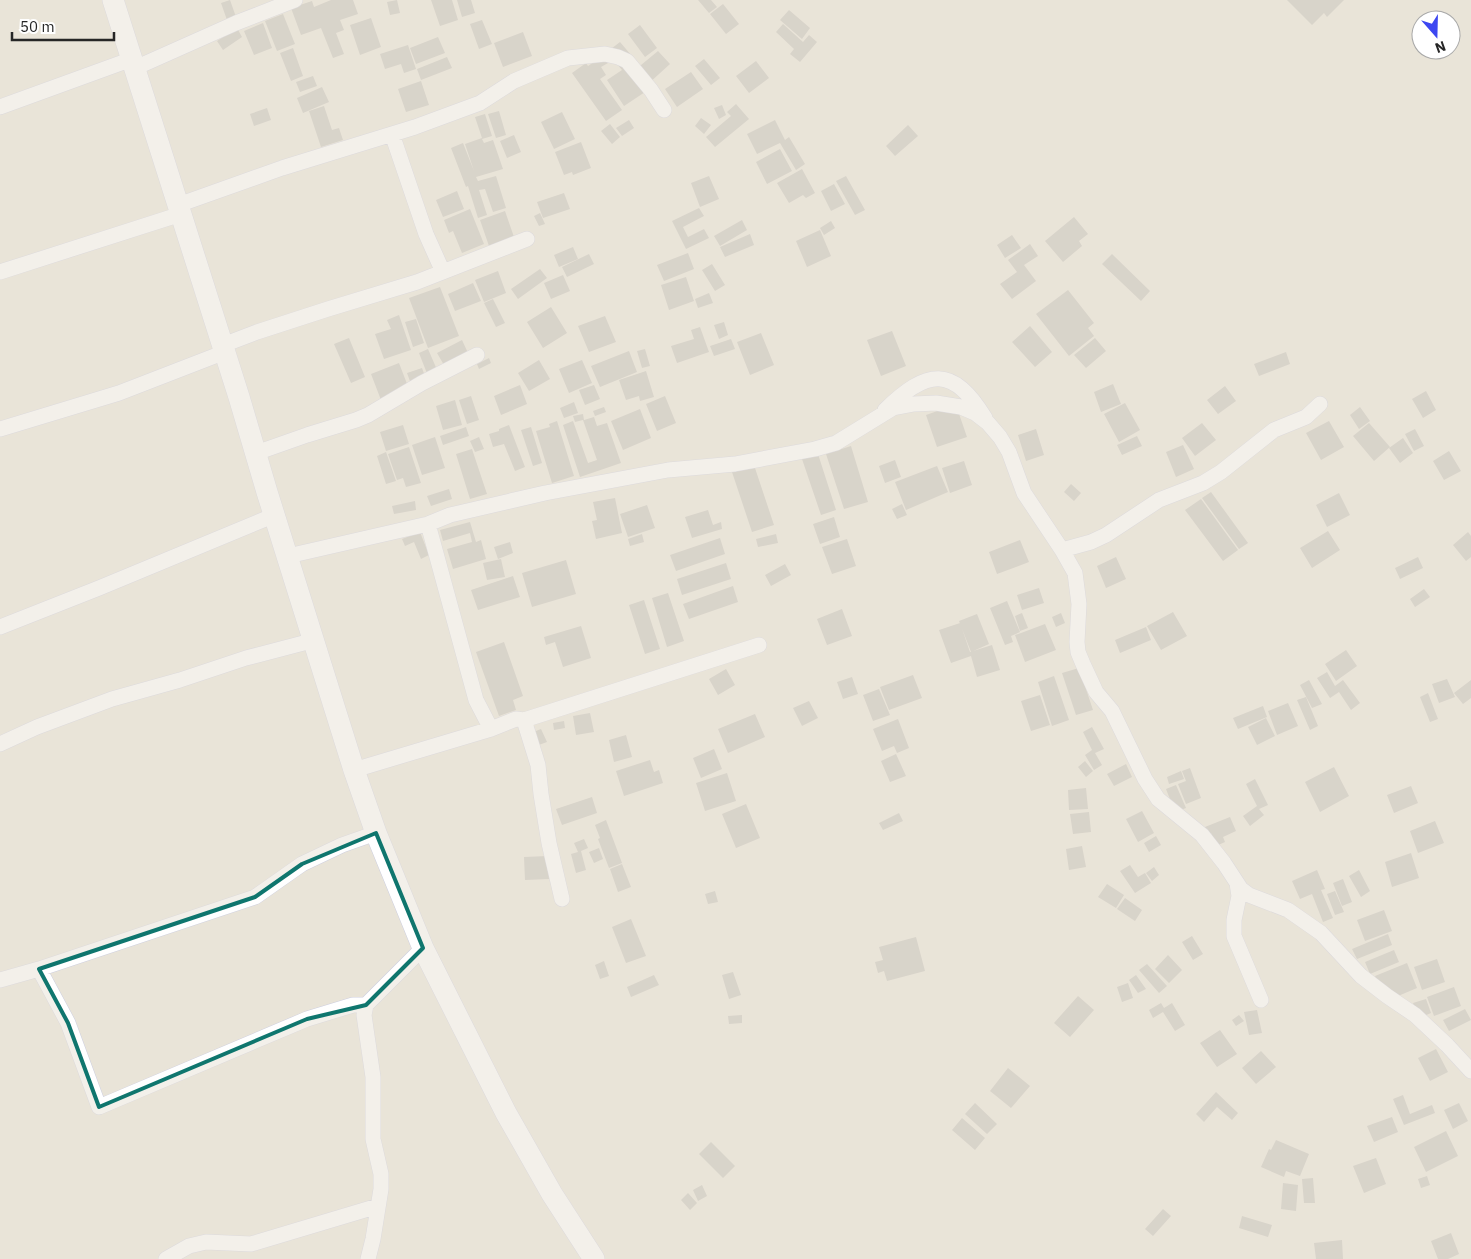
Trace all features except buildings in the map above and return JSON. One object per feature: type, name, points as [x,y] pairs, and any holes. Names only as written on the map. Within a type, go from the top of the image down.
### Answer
[{"type":"street","points":[[113,0],[224,349],[354,770],[376,833],[423,948],[506,1113],[552,1194],[594,1259]]},
{"type":"street","points":[[0,107],[134,63],[295,0]]},
{"type":"street","points":[[0,272],[179,209],[282,168],[392,134],[480,103],[514,81],[568,58],[605,54],[628,61],[664,110]]},
{"type":"street","points":[[392,134],[426,234],[443,272]]},
{"type":"street","points":[[0,429],[119,393],[301,318],[417,282],[527,239]]},
{"type":"street","points":[[256,453],[368,415],[422,383],[477,355]]},
{"type":"street","points":[[881,414],[900,395],[922,381],[934,378],[956,384],[973,399],[1009,452],[1024,493],[1075,573],[1080,604],[1078,652],[1096,692],[1112,711],[1145,779],[1158,799],[1202,835],[1242,889],[1249,895],[1288,910],[1315,928],[1361,976],[1415,1015],[1471,1071]]},
{"type":"street","points":[[288,556],[428,524],[450,515],[545,493],[668,470],[735,464],[816,449],[836,443],[893,408],[914,404],[936,403],[961,407],[975,413],[988,423]]},
{"type":"street","points":[[1062,550],[1091,542],[1106,535],[1159,500],[1202,483],[1221,472],[1274,430],[1306,417],[1320,404]]},
{"type":"street","points":[[0,627],[100,588],[275,515]]},
{"type":"street","points":[[428,524],[476,700],[491,729]]},
{"type":"street","points":[[1070,564],[1091,542]]},
{"type":"street","points":[[0,744],[37,727],[112,700],[246,658],[314,640]]},
{"type":"street","points":[[354,770],[491,729],[516,719],[524,720],[759,646]]},
{"type":"street","points":[[524,720],[538,765],[549,843],[562,899]]},
{"type":"street","points":[[0,980],[39,969],[255,897],[302,864],[342,845],[376,833]]},
{"type":"street","points":[[1237,883],[1239,896],[1234,920],[1234,936],[1261,1000]]},
{"type":"street","points":[[368,1259],[381,1189],[381,1174],[373,1139],[373,1077],[364,1015],[366,1005],[423,948]]},
{"type":"street","points":[[39,969],[68,1023],[99,1108],[307,1019],[353,1005],[366,1005]]},
{"type":"street","points":[[166,1259],[189,1246],[206,1242],[251,1244],[378,1206]]},
{"type":"highlighted area","points":[[376,833],[423,948],[366,1005],[307,1019],[99,1107],[68,1023],[39,969],[255,897],[302,864]]}]
